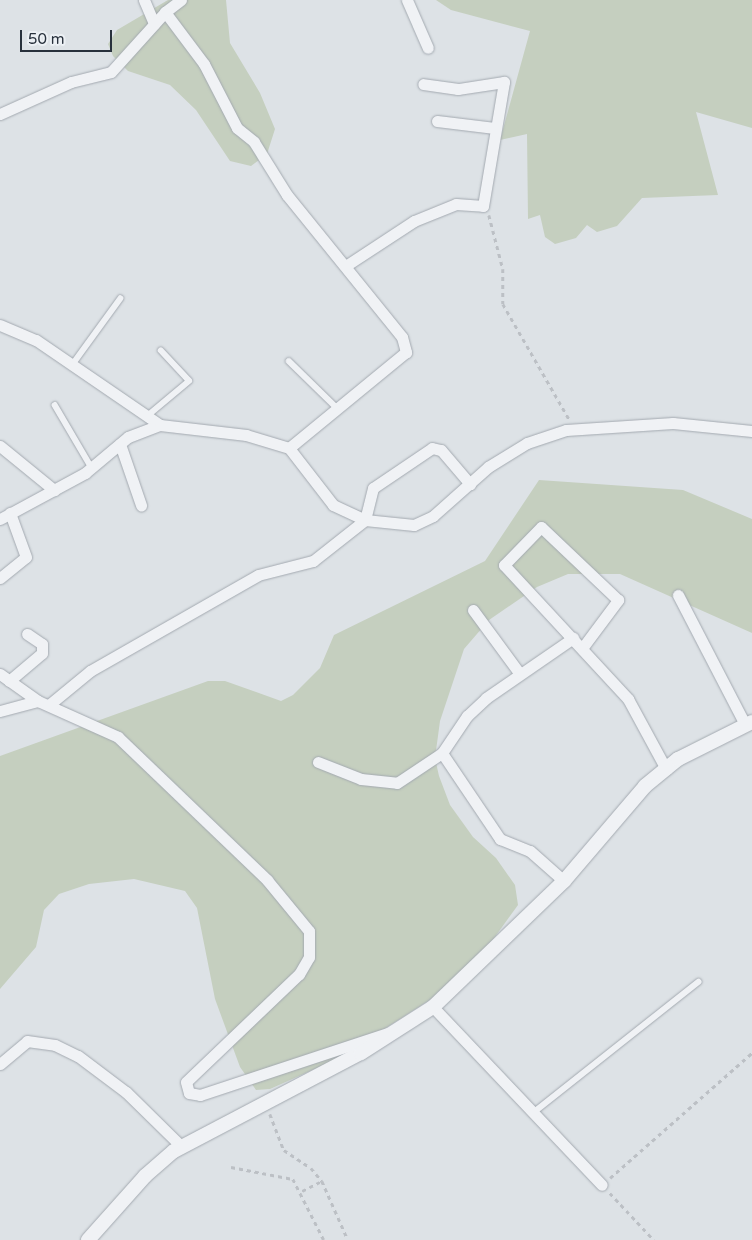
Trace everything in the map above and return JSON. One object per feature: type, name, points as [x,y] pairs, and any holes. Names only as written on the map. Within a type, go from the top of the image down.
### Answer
[{"type":"street","points":[[144,0],[154,24]]},
{"type":"street","points":[[0,114],[71,82],[111,72],[165,12],[181,0]]},
{"type":"street","points":[[407,0],[428,48]]},
{"type":"street","points":[[165,12],[204,64],[237,128],[254,142],[287,195],[347,265],[402,337],[406,352],[289,448]]},
{"type":"street","points":[[347,265],[414,221],[456,204],[482,206],[504,82],[458,89],[423,84]]},
{"type":"street","points":[[437,121],[495,128]]},
{"type":"street","points":[[0,325],[36,340],[160,425]]},
{"type":"street","points":[[0,578],[26,557],[5,516],[92,468],[138,431],[160,425],[246,435],[289,448],[333,505],[365,520],[414,525],[527,443],[566,430],[673,423],[752,431]]},
{"type":"street","points":[[120,444],[142,505]]},
{"type":"street","points":[[0,446],[54,490]]},
{"type":"street","points":[[50,704],[90,671],[258,576],[314,561],[365,520],[373,488],[432,448],[441,450],[470,484]]},
{"type":"street","points":[[583,647],[618,600],[541,527],[504,565],[583,647],[628,699],[666,769]]},
{"type":"street","points":[[88,1240],[145,1176],[182,1147],[400,1029],[433,1007],[564,881],[645,786],[666,769],[749,723],[678,595]]},
{"type":"street","points":[[473,610],[520,674]]},
{"type":"street","points":[[27,634],[42,644],[42,652],[4,677],[38,701],[50,704],[118,737],[267,880],[309,931],[309,957],[299,974],[186,1082],[189,1093],[200,1095],[400,1029]]},
{"type":"street","points":[[318,762],[361,779],[397,783],[442,753],[467,716],[520,674],[573,638]]},
{"type":"street","points":[[0,711],[38,701]]},
{"type":"street","points":[[442,753],[500,839],[530,851],[564,881]]},
{"type":"street","points":[[433,1007],[602,1185]]},
{"type":"street","points":[[0,1064],[27,1041],[55,1045],[78,1056],[126,1092],[182,1147]]},
{"type":"lane","points":[[72,365],[120,299]]},
{"type":"lane","points":[[146,416],[189,382],[161,351]]},
{"type":"lane","points":[[289,361],[338,408]]},
{"type":"lane","points":[[55,405],[92,468]]},
{"type":"lane","points":[[533,1113],[698,982]]},
{"type":"path","points":[[482,206],[500,255],[501,291],[510,321],[565,416],[576,418]]},
{"type":"path","points":[[654,1240],[602,1185],[752,1053]]},
{"type":"path","points":[[266,1101],[284,1150],[311,1168],[322,1181],[348,1240]]},
{"type":"path","points":[[231,1167],[293,1179],[302,1191],[324,1240]]},
{"type":"path","points":[[302,1191],[322,1181]]},
{"type":"green space","points":[[168,0],[226,0],[230,43],[260,93],[275,129],[267,154],[251,166],[230,161],[196,110],[170,85],[128,71],[113,56],[108,44],[117,30]]},
{"type":"green space","points":[[436,0],[752,0],[752,128],[696,112],[718,195],[642,198],[617,226],[597,232],[587,225],[576,238],[555,244],[545,237],[540,215],[528,219],[527,134],[500,140],[530,31],[451,10]]},
{"type":"green space","points":[[539,480],[683,490],[752,519],[752,633],[620,574],[568,574],[537,587],[489,620],[464,649],[440,721],[435,758],[439,776],[450,805],[473,837],[496,858],[515,885],[518,905],[466,977],[337,1059],[270,1089],[256,1090],[240,1067],[215,999],[197,908],[185,891],[134,879],[89,884],[59,894],[44,910],[36,947],[0,989],[0,756],[208,681],[225,681],[281,701],[293,695],[320,668],[334,635],[485,561]]}]
